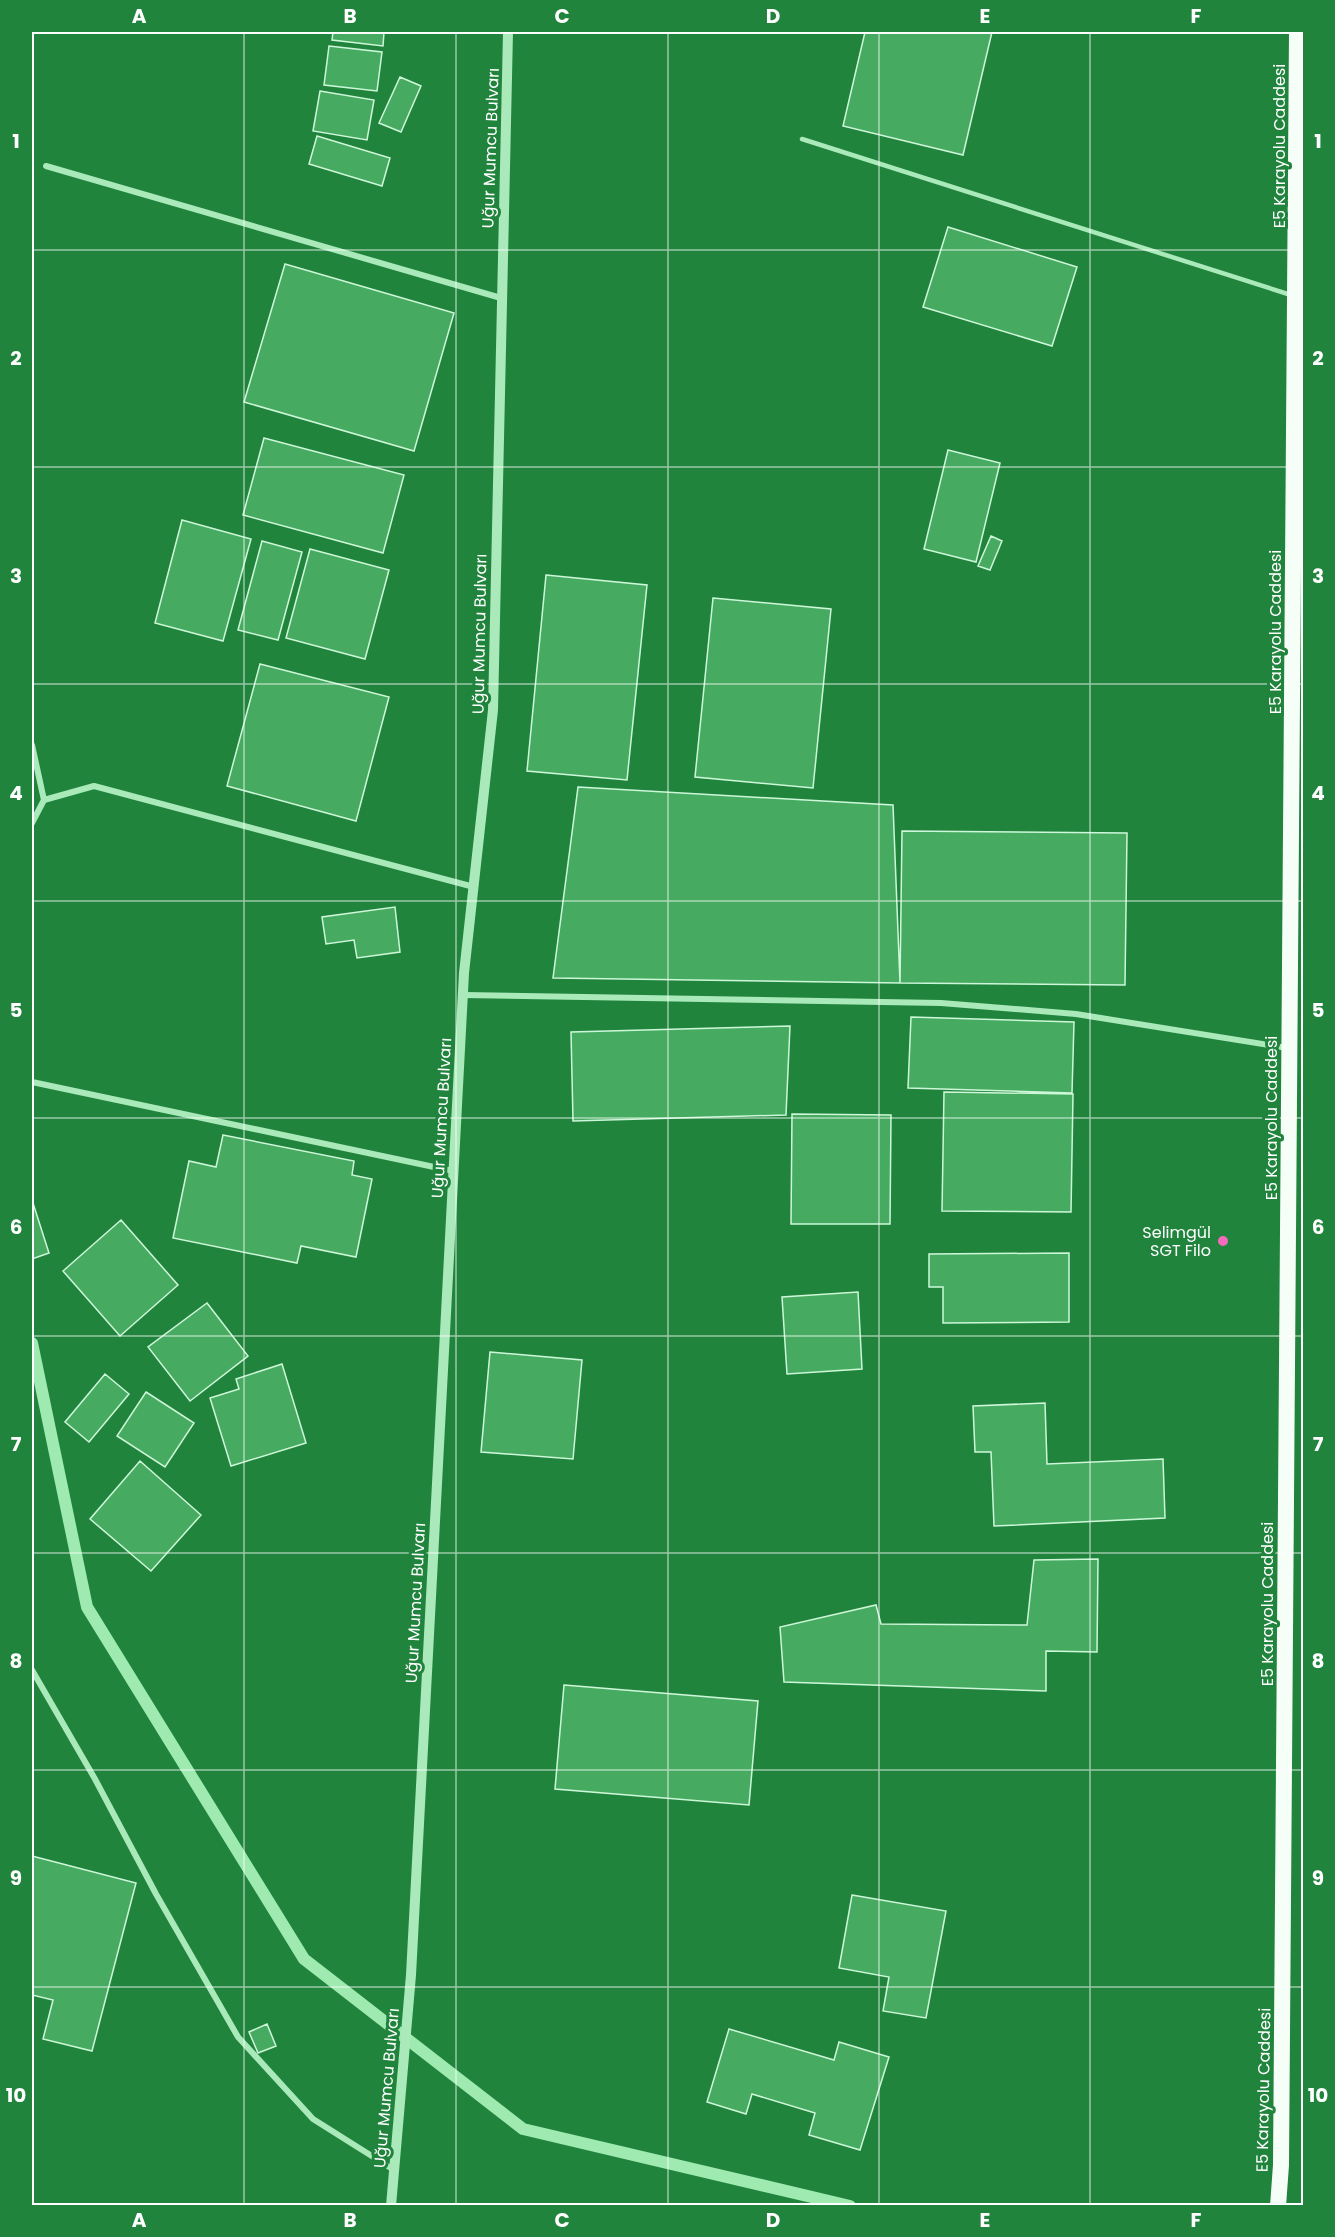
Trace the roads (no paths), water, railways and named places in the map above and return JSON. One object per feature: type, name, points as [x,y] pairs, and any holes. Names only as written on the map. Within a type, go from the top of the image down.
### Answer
[{"type":"highway","name":"E5 Karayolu Caddesi","points":[[1278,2205],[1281,2165],[1297,32]]},
{"type":"street","name":"Uğur Mumcu Bulvarı","points":[[390,2205],[411,1975],[463,995],[493,710],[508,32]]},
{"type":"street","points":[[46,166],[501,298]]},
{"type":"street","points":[[32,745],[44,800],[32,823]]},
{"type":"street","points":[[44,800],[94,786],[474,887]]},
{"type":"street","points":[[463,995],[941,1003],[1076,1014],[1290,1048]]},
{"type":"street","points":[[32,1082],[453,1171]]},
{"type":"street","points":[[32,1670],[238,2037],[313,2119],[394,2170]]},
{"type":"lane","points":[[802,139],[1295,297]]},
{"type":"waterway","points":[[32,1343],[87,1607],[304,1959],[523,2129],[850,2206]]},
{"type":"place","name":"Selimgül SGT Filo","points":[[1223,1241]]}]
